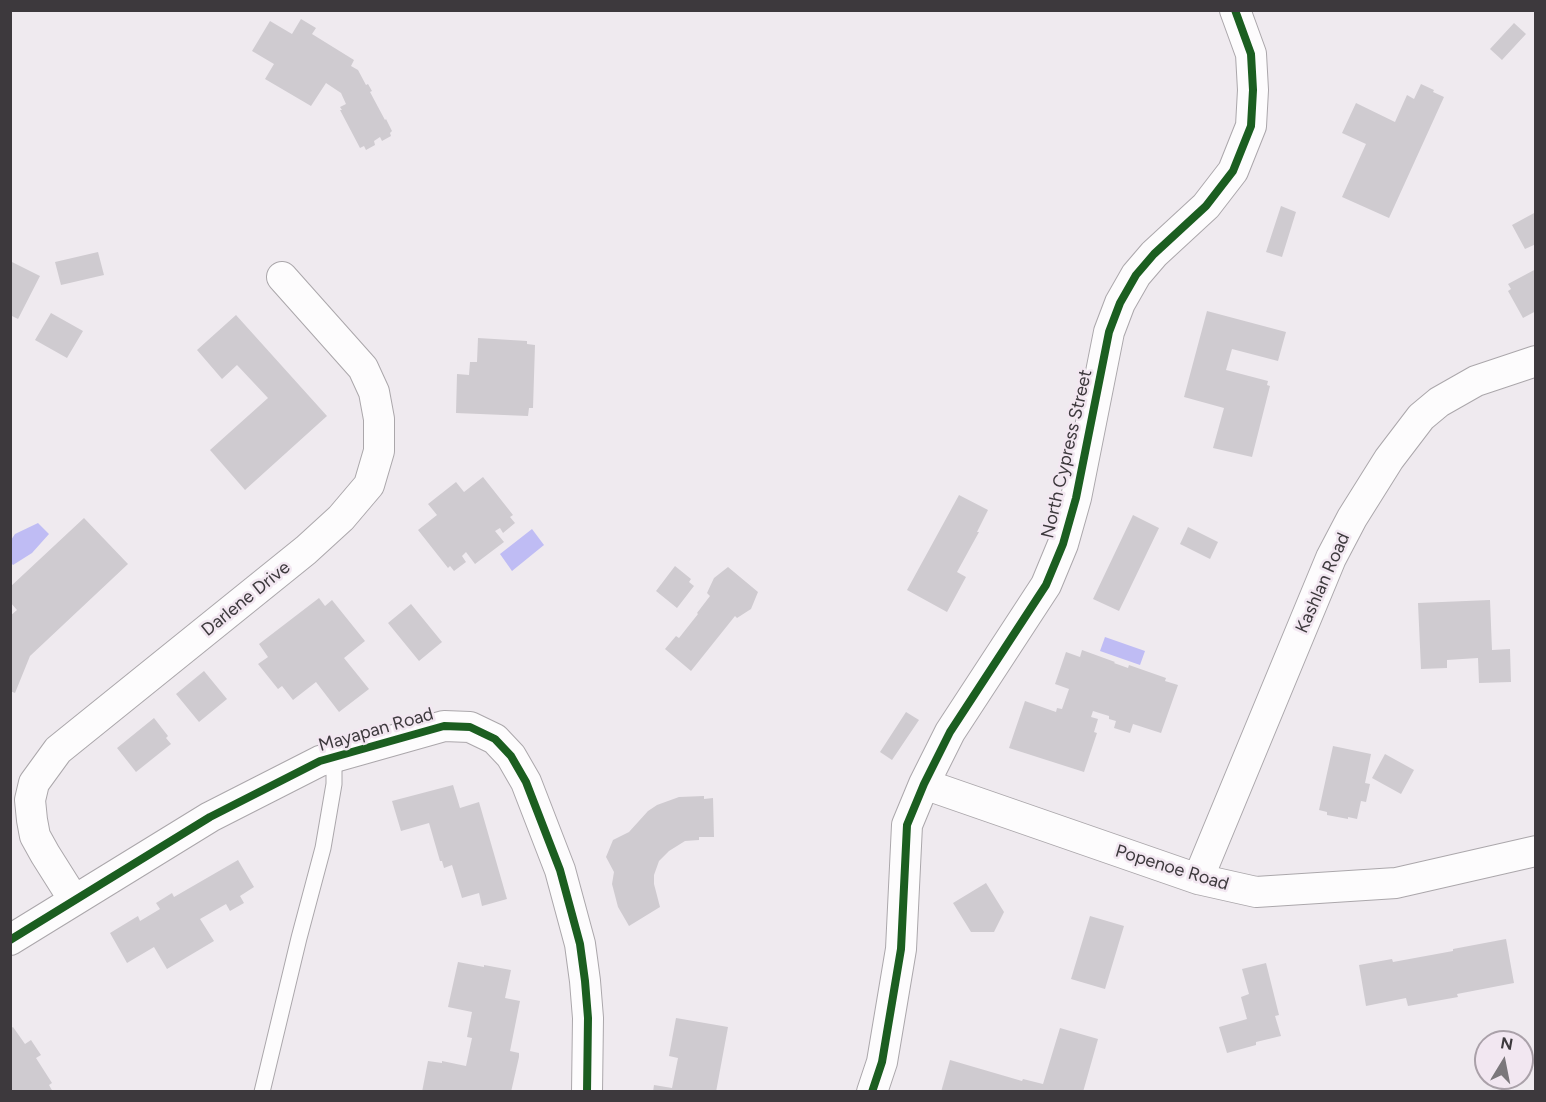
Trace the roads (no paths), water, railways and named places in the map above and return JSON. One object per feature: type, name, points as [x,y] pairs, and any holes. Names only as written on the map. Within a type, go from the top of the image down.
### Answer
[{"type":"street","name":"North Cypress Street","points":[[872,1092],[882,1062],[901,949],[907,825],[950,732],[1046,585],[1063,544],[1076,498],[1109,332],[1120,303],[1142,268],[1206,206],[1233,171],[1251,126],[1253,90],[1251,54],[1235,10]]},
{"type":"street","name":"Darlene Drive","points":[[74,900],[35,836],[30,800],[34,783],[58,750],[306,550],[341,518],[369,485],[379,451],[379,419],[374,392],[363,368],[282,277]]},
{"type":"street","name":"Kashlan Road","points":[[1198,879],[1332,558],[1352,518],[1389,459],[1421,417],[1439,402],[1476,381],[1536,361]]},
{"type":"street","name":"Mayapan Road","points":[[10,940],[210,817],[320,761],[444,726],[470,727],[495,738],[511,756],[526,782],[560,870],[580,944],[585,981],[588,1018],[587,1092]]},
{"type":"street","name":"Popenoe Road","points":[[924,784],[1198,879],[1256,892],[1396,883],[1536,851]]},
{"type":"lane","points":[[262,1092],[323,848],[334,784],[334,756]]},
{"type":"water","points":[[38,523],[49,534],[32,553],[13,565],[11,563],[11,540],[15,534]]},
{"type":"water","points":[[532,529],[544,545],[512,571],[500,554]]},
{"type":"water","points":[[1105,637],[1145,651],[1140,665],[1100,651]]}]
